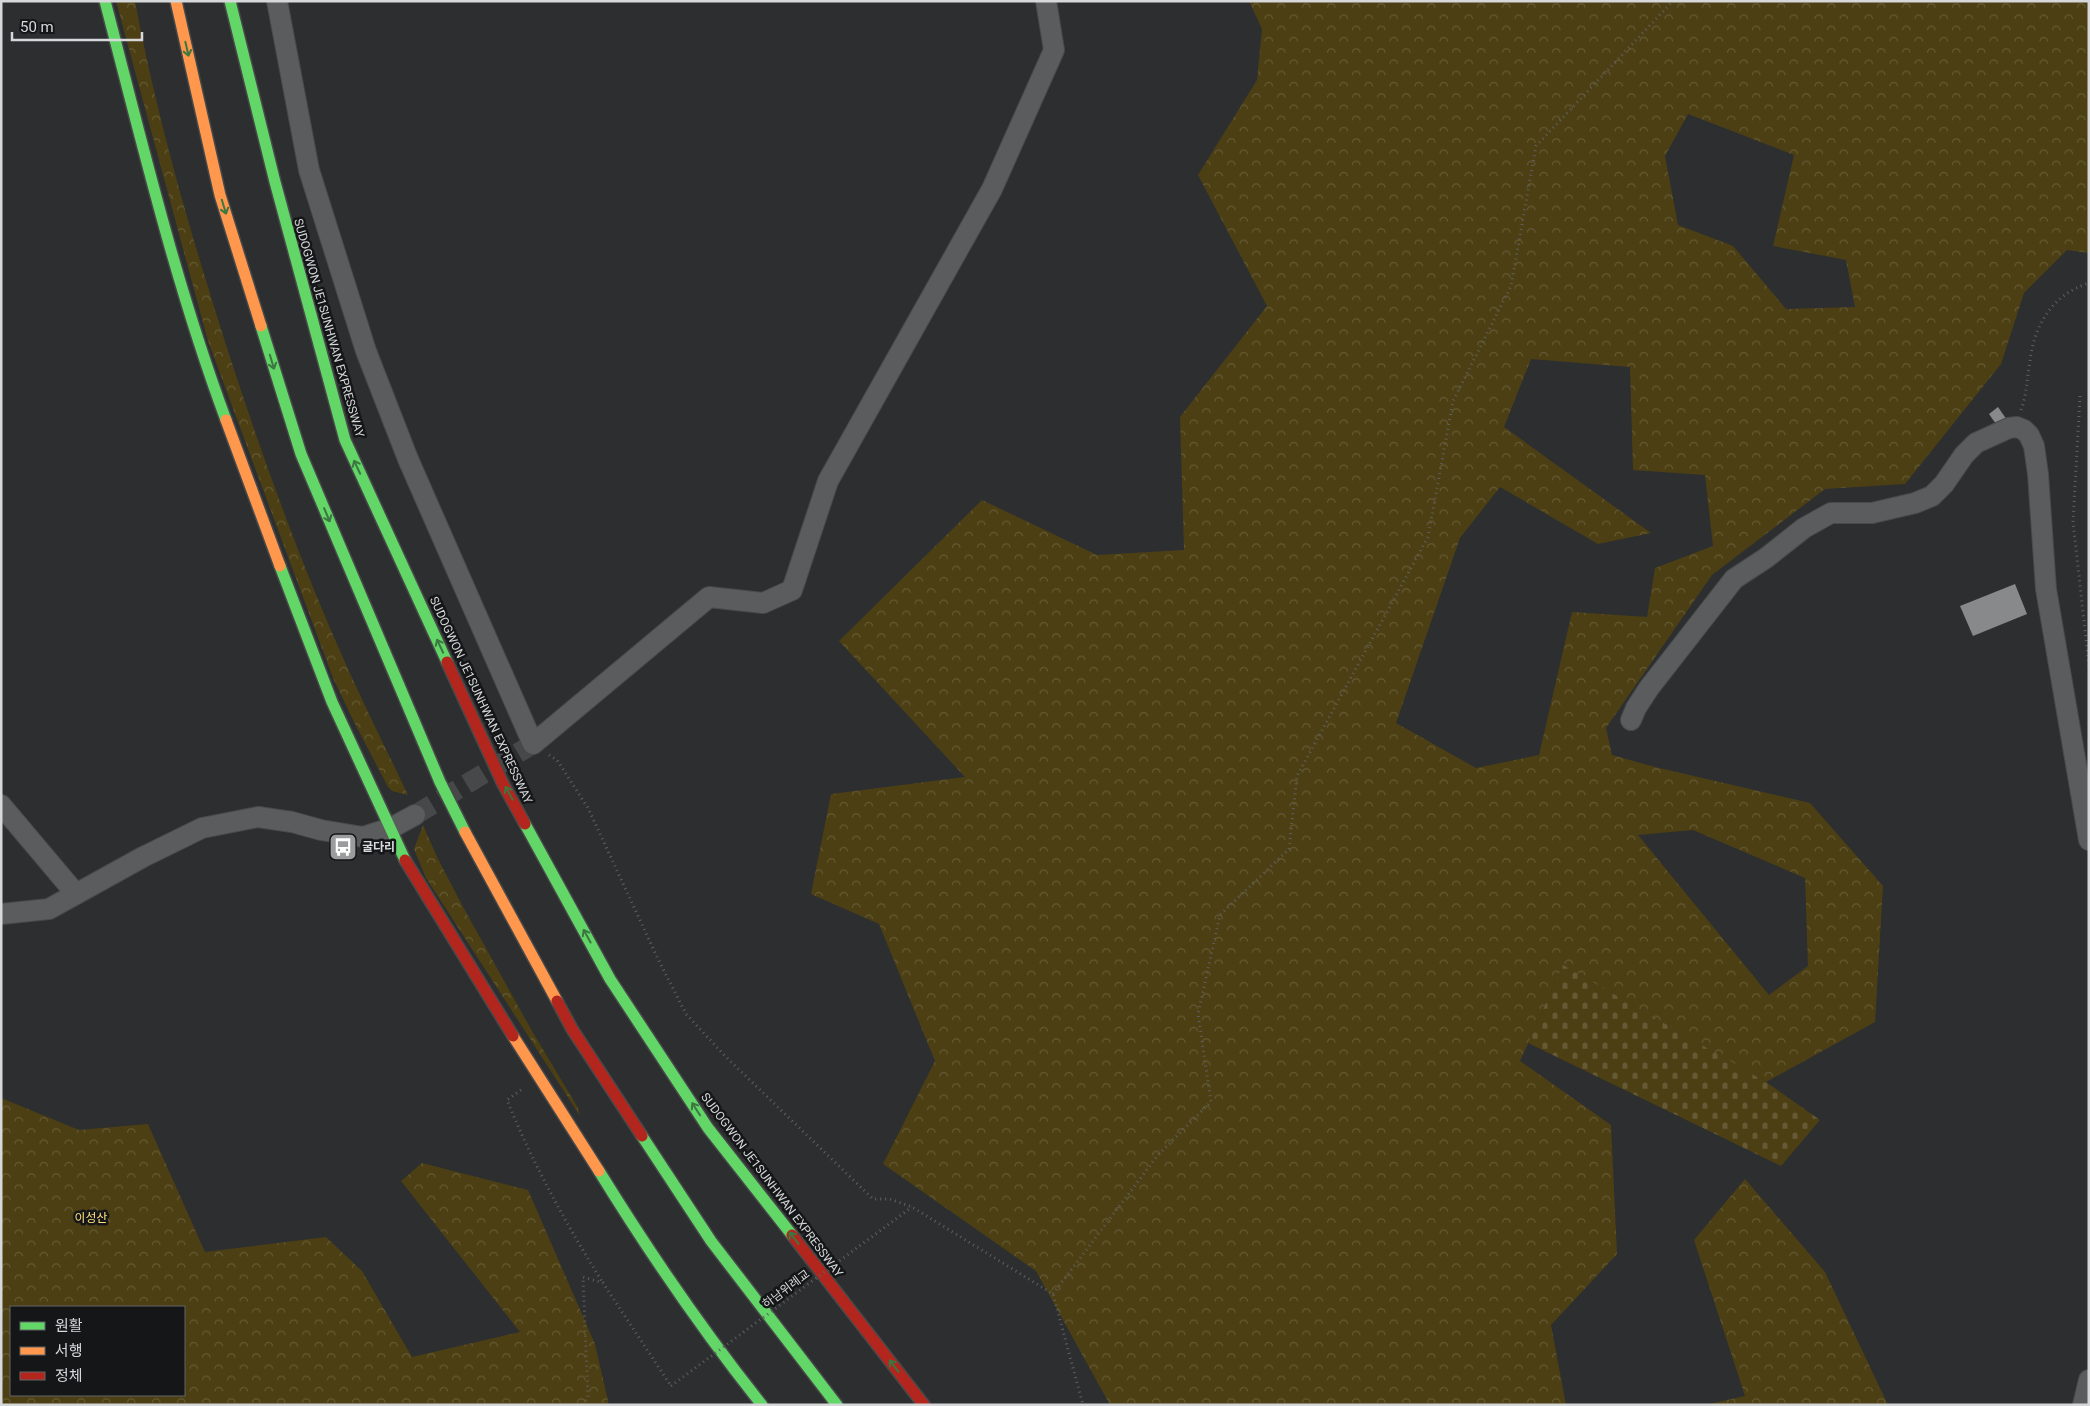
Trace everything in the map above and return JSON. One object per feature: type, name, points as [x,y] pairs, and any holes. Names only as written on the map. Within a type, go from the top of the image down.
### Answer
[{"type":"main road","points":[[105,1],[164,230],[203,358],[319,669],[403,857],[431,906],[625,1214],[724,1357],[762,1405]]},
{"type":"main road","points":[[176,1],[220,195],[301,454],[440,782],[484,869],[572,1029],[711,1241],[837,1405]]},
{"type":"main road","name":"SUDOGWON JE1SUNHWAN EXPRESSWAY","points":[[230,1],[275,182],[345,440],[504,784],[610,979],[708,1128],[924,1405]]},
{"type":"street","points":[[277,1],[309,170],[366,351],[408,459],[533,744],[709,597],[763,603],[792,590],[828,481],[992,189],[1054,50],[1046,1]]},
{"type":"street","points":[[1631,720],[1636,708],[1649,688],[1734,579],[1766,558],[1804,528],[1831,513],[1872,513],[1915,504],[1932,496],[1944,484],[1964,455],[1976,443],[2010,428],[2017,427],[2029,435],[2034,446],[2038,474],[2046,589],[2089,840]]},
{"type":"street","points":[[1,805],[76,894]]},
{"type":"street","points":[[1,914],[50,909],[202,828],[258,817],[363,837],[391,828],[416,815]]},
{"type":"street","points":[[2084,1405],[2089,1380]]},
{"type":"path","points":[[1053,1294],[1158,1155],[1211,1102],[1198,1014],[1220,915],[1289,849],[1297,776],[1428,537],[1454,401],[1511,286],[1536,146],[1674,1]]},
{"type":"path","points":[[2010,428],[2019,414],[2024,401],[2030,359],[2036,335],[2044,315],[2059,298],[2089,283]]},
{"type":"path","points":[[2080,396],[2073,522],[2089,666]]},
{"type":"path","points":[[533,744],[557,760],[588,808],[686,1014],[726,1057],[873,1199],[890,1199],[912,1207],[1053,1294],[1083,1405]]},
{"type":"path","points":[[522,1090],[507,1100],[551,1195],[603,1283]]},
{"type":"path","name":"하남위례교","points":[[603,1283],[671,1386],[912,1207]]},
{"type":"path","points":[[583,1405],[588,1398],[583,1277],[603,1283]]},
{"type":"green space","points":[[116,1],[135,1],[164,133],[188,220],[227,348],[283,510],[314,590],[355,685],[408,795],[392,791],[388,787],[333,678],[208,341]]},
{"type":"green space","points":[[1249,1],[2089,1],[2089,253],[2067,250],[2024,293],[2001,364],[1905,484],[1825,489],[1712,575],[1606,728],[1612,755],[1655,767],[1810,803],[1883,886],[1875,1022],[1766,1082],[1563,966],[1520,1061],[1611,1125],[1617,1254],[1551,1325],[1566,1405],[1110,1405],[1036,1271],[883,1164],[935,1061],[879,924],[811,894],[831,794],[965,777],[839,641],[982,500],[1097,555],[1184,550],[1180,417],[1267,306],[1198,175],[1257,80],[1262,29]],"holes":[[[1688,114],[1794,155],[1773,246],[1846,260],[1855,307],[1786,309],[1733,246],[1678,225],[1665,156]],[[1531,359],[1630,367],[1633,470],[1705,475],[1713,546],[1655,568],[1647,617],[1572,612],[1539,755],[1476,768],[1396,723],[1460,538],[1500,487],[1598,544],[1651,533],[1504,427]],[[1693,830],[1805,878],[1808,966],[1769,995],[1638,835]]]},
{"type":"green space","points":[[423,825],[462,905],[532,1031],[578,1108],[580,1116],[426,878],[414,849]]},
{"type":"green space","points":[[1563,965],[1766,1082],[1820,1120],[1781,1166],[1528,1043]]},
{"type":"green space","name":"이성산","points":[[1,1098],[79,1130],[148,1124],[205,1252],[326,1237],[362,1271],[412,1357],[520,1332],[401,1181],[422,1163],[528,1190],[595,1344],[609,1405],[1,1405]]},
{"type":"green space","points":[[1745,1179],[1825,1272],[1888,1405],[1705,1405],[1745,1396],[1694,1240]]},
{"type":"building","points":[[1998,407],[2007,420],[1998,427],[1989,414]]},
{"type":"building","points":[[2015,584],[2027,614],[1973,636],[1960,606]]},
{"type":"tunnel","points":[[415,815],[533,744]]},
{"type":"traffic: fast","points":[[105,1],[175,264],[226,420]]},
{"type":"traffic: fast","points":[[230,1],[275,182],[345,440],[447,662]]},
{"type":"traffic: fast","points":[[261,326],[301,454],[440,782],[465,832]]},
{"type":"traffic: fast","points":[[280,566],[332,702],[405,860]]},
{"type":"traffic: fast","points":[[525,824],[610,979],[708,1128],[792,1235]]},
{"type":"traffic: fast","points":[[642,1136],[711,1241],[837,1405]]},
{"type":"traffic: fast","points":[[599,1171],[677,1291],[762,1405]]},
{"type":"traffic: slow","points":[[176,1],[220,195],[261,326]]},
{"type":"traffic: slow","points":[[226,420],[280,566]]},
{"type":"traffic: slow","points":[[465,832],[557,1001]]},
{"type":"traffic: slow","points":[[513,1036],[599,1171]]},
{"type":"traffic: jam","points":[[447,662],[503,784],[525,824]]},
{"type":"traffic: jam","points":[[405,860],[513,1036]]},
{"type":"traffic: jam","points":[[557,1001],[572,1029],[642,1136]]},
{"type":"traffic: jam","points":[[792,1235],[924,1405]]},
{"type":"place","name":"굴다리","points":[[343,847]]}]
